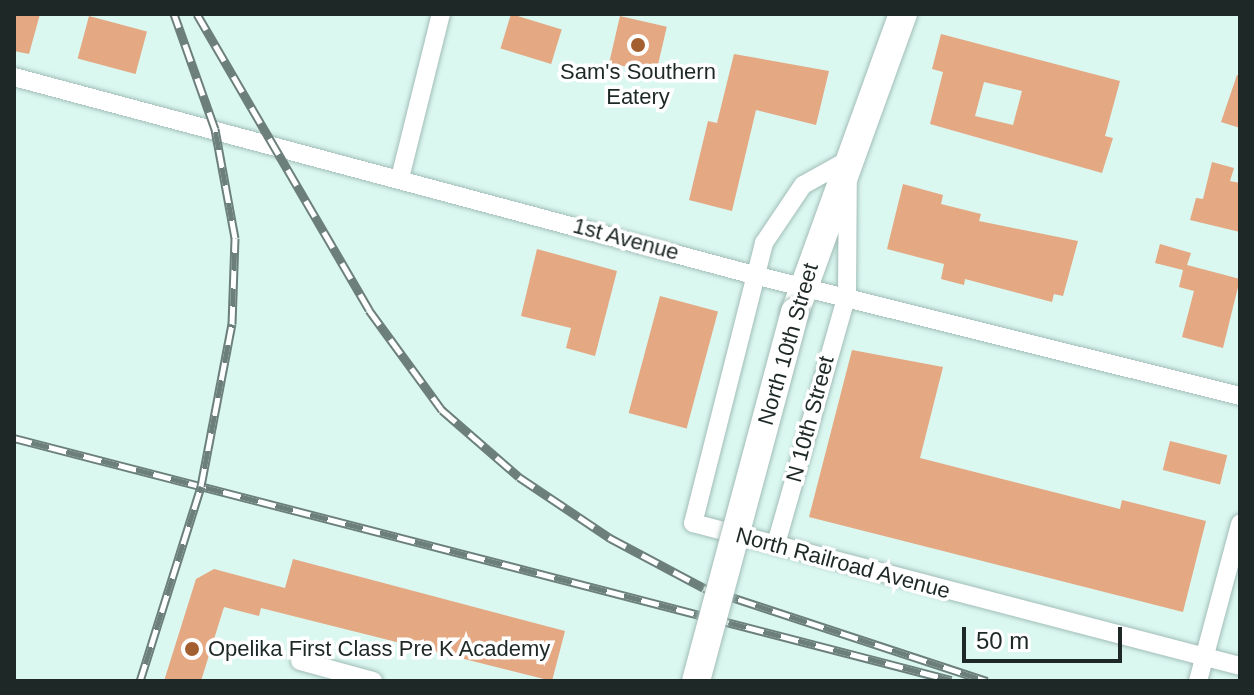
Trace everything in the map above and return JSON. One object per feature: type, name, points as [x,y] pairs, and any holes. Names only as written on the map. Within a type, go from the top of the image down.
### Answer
[{"type":"main road","name":"North 10th Street","points":[[696,681],[803,285],[903,14]]},
{"type":"street","points":[[400,178],[441,14]]},
{"type":"street","name":"1st Avenue","points":[[14,77],[754,275],[847,295],[1240,396]]},
{"type":"street","name":"North Railroad Avenue","points":[[848,160],[803,185],[764,243],[693,523],[1240,666]]},
{"type":"street","name":"N 10th Street","points":[[776,544],[847,295],[848,160]]},
{"type":"street","points":[[1198,681],[1240,524]]},
{"type":"street","points":[[300,661],[373,681]]},
{"type":"building","points":[[14,14],[40,14],[29,54],[14,51]]},
{"type":"building","points":[[511,14],[562,29],[551,64],[500,48]]},
{"type":"building","points":[[89,16],[147,32],[136,74],[78,59]]},
{"type":"building","name":"Sam's Southern Eatery","points":[[620,16],[667,27],[656,74],[609,63]]},
{"type":"building","points":[[941,34],[1120,81],[1105,136],[1113,138],[1102,173],[930,124],[943,72],[932,69]],"holes":[[[984,82],[1022,91],[1013,125],[975,116]]]},
{"type":"building","points":[[734,54],[829,71],[816,125],[756,110],[732,211],[689,200],[708,121],[717,123]]},
{"type":"building","points":[[1237,75],[1240,75],[1240,128],[1221,122]]},
{"type":"building","points":[[1212,162],[1234,168],[1230,181],[1240,183],[1240,232],[1190,220],[1196,198],[1203,199]]},
{"type":"building","points":[[903,184],[943,195],[941,204],[981,214],[979,221],[1078,241],[1063,296],[1054,294],[1052,302],[965,279],[964,285],[941,279],[944,264],[887,249]]},
{"type":"building","points":[[1160,244],[1191,253],[1187,265],[1240,279],[1223,348],[1182,337],[1194,291],[1179,287],[1183,270],[1155,263]]},
{"type":"building","points":[[537,249],[617,271],[595,356],[566,348],[571,328],[521,316]]},
{"type":"building","points":[[660,296],[718,312],[687,428],[629,413]]},
{"type":"building","points":[[852,350],[943,367],[920,458],[1120,509],[1122,500],[1206,521],[1183,612],[809,517]]},
{"type":"building","points":[[1170,441],[1227,455],[1220,484],[1163,470]]},
{"type":"building","points":[[293,559],[565,631],[552,681],[261,608],[259,616],[224,607],[201,681],[164,681],[196,579],[214,569],[285,588]]},
{"type":"railway","points":[[140,681],[201,486],[232,324],[235,238],[215,129],[174,14]]},
{"type":"railway","points":[[197,14],[369,310],[442,410],[519,477],[610,538],[704,588],[987,681]]},
{"type":"railway","points":[[14,438],[951,680]]},
{"type":"place","name":"Sam's Southern Eatery","points":[[638,45]]},
{"type":"place","name":"Opelika First Class Pre K Academy","points":[[192,649]]}]
